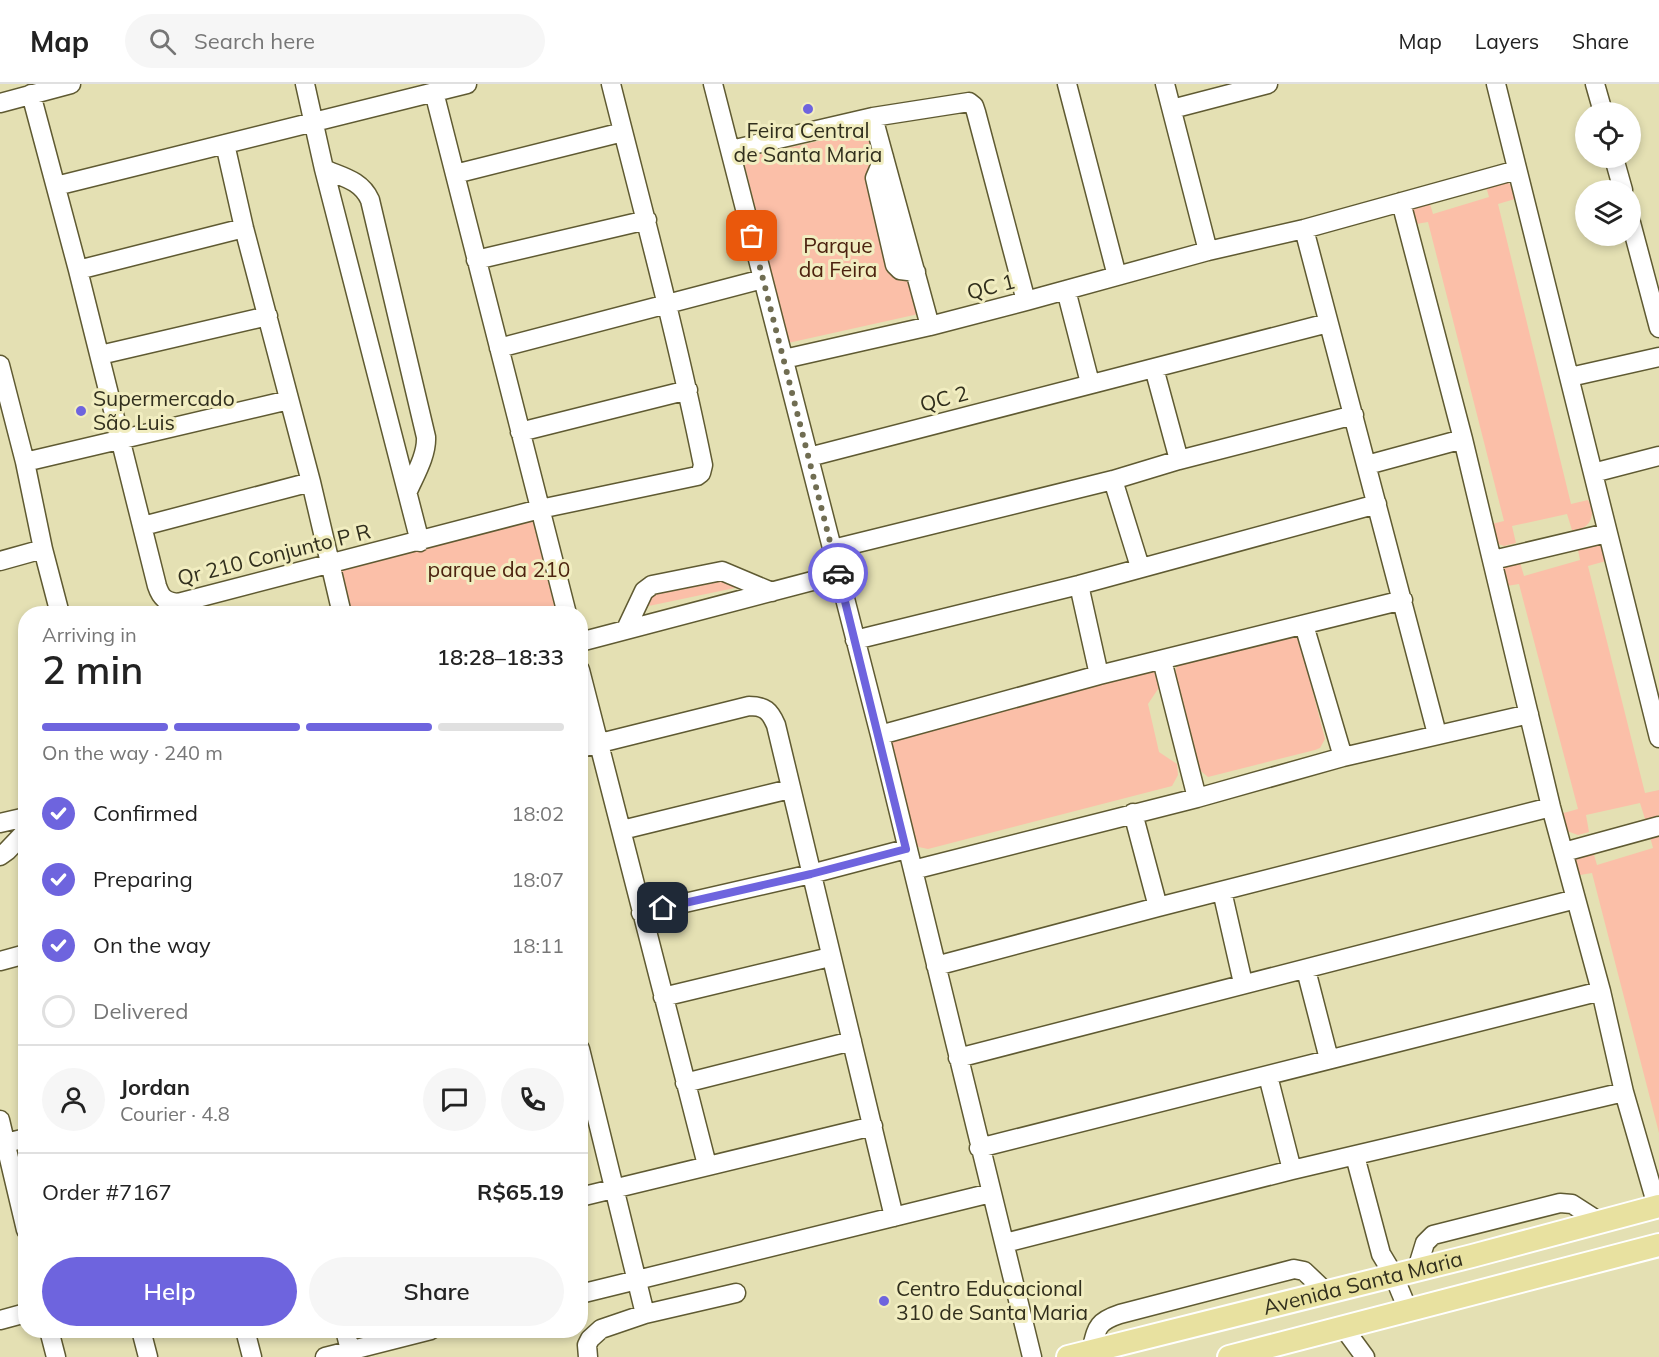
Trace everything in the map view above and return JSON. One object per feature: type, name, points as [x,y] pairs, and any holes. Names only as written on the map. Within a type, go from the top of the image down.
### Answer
[{"type":"main road","name":"Avenida Santa Maria","points":[[1068,1357],[1658,1206]]},
{"type":"main road","name":"Avenida Santa Maria","points":[[1229,1357],[1659,1245]]},
{"type":"street","points":[[0,103],[71,84]]},
{"type":"street","points":[[305,84],[324,169],[420,542]]},
{"type":"street","points":[[56,186],[467,84]]},
{"type":"street","name":"Qr 210 Conjunto P R","points":[[31,94],[78,270],[157,586],[160,595],[168,602],[178,603],[540,509],[699,475],[703,470],[703,465],[688,390],[611,84]]},
{"type":"street","points":[[713,84],[880,735],[979,1148],[1005,1243],[1032,1357]]},
{"type":"street","points":[[1067,84],[1117,276]]},
{"type":"street","points":[[1165,84],[1208,251]]},
{"type":"street","points":[[1172,109],[1265,84]]},
{"type":"street","points":[[1496,84],[1659,738]]},
{"type":"street","points":[[1595,84],[1600,102]]},
{"type":"street","points":[[434,93],[565,606]]},
{"type":"street","points":[[731,150],[873,117],[965,101],[974,106],[1026,301]]},
{"type":"street","points":[[873,117],[884,157],[875,178],[895,265],[900,270],[916,272],[930,326]]},
{"type":"street","points":[[456,174],[623,132]]},
{"type":"street","points":[[225,144],[244,228],[311,482],[340,606]]},
{"type":"street","points":[[324,169],[359,184],[365,189],[370,200],[426,437],[420,463],[408,491]]},
{"type":"street","name":"QC 1","points":[[784,358],[930,326],[1208,251],[1305,229],[1517,170]]},
{"type":"street","points":[[1401,202],[1463,439],[1551,807],[1601,991],[1624,1092],[1658,1206]]},
{"type":"street","points":[[476,260],[647,220]]},
{"type":"street","points":[[78,270],[244,228]]},
{"type":"street","points":[[1305,229],[1437,734]]},
{"type":"street","points":[[1637,246],[1659,328]]},
{"type":"street","points":[[499,348],[763,279]]},
{"type":"street","points":[[1066,290],[1090,383]]},
{"type":"street","points":[[100,356],[268,316]]},
{"type":"street","name":"QC 2","points":[[809,457],[1328,323]]},
{"type":"street","points":[[1570,378],[1659,357]]},
{"type":"street","points":[[0,365],[58,606]]},
{"type":"street","points":[[1154,368],[1179,460]]},
{"type":"street","points":[[520,432],[688,390]]},
{"type":"street","points":[[25,462],[289,400]]},
{"type":"street","points":[[833,549],[1113,480],[1179,460],[1354,416]]},
{"type":"street","points":[[1367,465],[1463,439]]},
{"type":"street","points":[[1593,473],[1659,456]]},
{"type":"street","points":[[1113,480],[1140,567]]},
{"type":"street","points":[[142,526],[311,482]]},
{"type":"street","points":[[855,640],[1079,585],[1377,504]]},
{"type":"street","points":[[1493,560],[1607,533]]},
{"type":"street","points":[[0,561],[43,549]]},
{"type":"street","points":[[626,629],[644,591],[652,585],[722,571],[772,592]]},
{"type":"street","points":[[588,640],[839,574]]},
{"type":"street","points":[[1079,585],[1099,675]]},
{"type":"street","points":[[880,735],[1099,675],[1403,600]]},
{"type":"street","points":[[1304,625],[1343,757]]},
{"type":"street","points":[[1162,660],[1197,798]]},
{"type":"street","points":[[707,1166],[641,913],[622,830],[589,746],[749,706],[760,706],[771,714],[776,725],[894,1217]]},
{"type":"street","points":[[913,870],[1197,798],[1343,757],[1529,714]]},
{"type":"street","points":[[622,830],[790,789]]},
{"type":"street","points":[[936,966],[1551,807]]},
{"type":"street","points":[[1133,813],[1158,907]]},
{"type":"street","points":[[0,823],[18,819]]},
{"type":"street","points":[[1564,852],[1659,826]]},
{"type":"street","points":[[0,856],[18,839]]},
{"type":"street","points":[[641,913],[811,874],[906,849]]},
{"type":"street","points":[[1222,891],[1243,983]]},
{"type":"street","points":[[958,1058],[1576,899]]},
{"type":"street","points":[[0,961],[18,956]]},
{"type":"street","points":[[663,997],[830,957]]},
{"type":"street","points":[[1306,970],[1329,1059]]},
{"type":"street","points":[[979,1148],[1601,991]]},
{"type":"street","points":[[685,1083],[852,1041]]},
{"type":"street","points":[[1268,1076],[1292,1170]]},
{"type":"street","points":[[588,1080],[645,1314]]},
{"type":"street","points":[[1005,1243],[1292,1170],[1624,1092]]},
{"type":"street","points":[[588,1119],[600,1127]]},
{"type":"street","points":[[0,1120],[18,1195]]},
{"type":"street","points":[[588,1195],[873,1126]]},
{"type":"street","points":[[6,1143],[18,1140]]},
{"type":"street","points":[[1355,1156],[1381,1254],[1393,1274],[1408,1310]]},
{"type":"street","points":[[588,1292],[991,1193]]},
{"type":"street","points":[[1417,1269],[1425,1243],[1433,1234],[1560,1203],[1572,1204],[1600,1222]]},
{"type":"street","points":[[588,1357],[587,1345],[601,1329],[645,1314],[736,1293]]},
{"type":"street","points":[[0,1320],[18,1315]]},
{"type":"street","points":[[1344,1327],[1365,1357]]},
{"type":"street","points":[[51,1338],[56,1357]]},
{"type":"street","points":[[143,1338],[148,1357]]},
{"type":"street","points":[[248,1338],[252,1357]]},
{"type":"street","points":[[347,1338],[350,1350]]},
{"type":"street","points":[[325,1357],[399,1338]]},
{"type":"green space","name":"Parque da Feira","points":[[867,130],[923,313],[788,343],[743,158]]},
{"type":"green space","points":[[1506,180],[1513,188],[1515,199],[1498,204],[1571,504],[1588,500],[1592,516],[1583,527],[1572,530],[1567,514],[1512,526],[1516,543],[1504,546],[1493,542],[1487,525],[1504,521],[1428,222],[1410,225],[1409,208],[1428,197],[1433,214],[1489,197],[1485,183]]},
{"type":"green space","name":"parque da 210","points":[[532,513],[554,606],[342,606],[331,565]]},
{"type":"green space","points":[[1597,542],[1604,550],[1606,561],[1588,566],[1645,793],[1659,790],[1659,815],[1645,819],[1640,803],[1586,815],[1589,832],[1578,835],[1567,831],[1560,814],[1578,809],[1519,584],[1501,587],[1501,571],[1505,566],[1519,559],[1524,576],[1580,560],[1577,545]]},
{"type":"green space","points":[[719,572],[749,585],[639,608],[649,588]]},
{"type":"green space","points":[[1296,632],[1325,739],[1320,748],[1208,777],[1196,767],[1175,673],[1177,665]]},
{"type":"green space","points":[[1152,670],[1156,673],[1160,686],[1148,704],[1159,752],[1177,764],[1178,775],[1172,786],[928,849],[914,846],[887,738]]},
{"type":"green space","points":[[1659,829],[1659,1133],[1592,873],[1574,876],[1573,859],[1592,848],[1597,865],[1653,848],[1649,833]]},
{"type":"way so far","points":[[752,236],[838,573]]},
{"type":"place","name":"Feira Central de Santa Maria","points":[[808,109]]},
{"type":"place","name":"Supermercado São Luis","points":[[81,411]]},
{"type":"place","name":"Centro Educacional 310 de Santa Maria","points":[[884,1301]]},
{"type":"route","points":[[663,908],[811,874],[906,849],[880,735],[838,573]]}]
